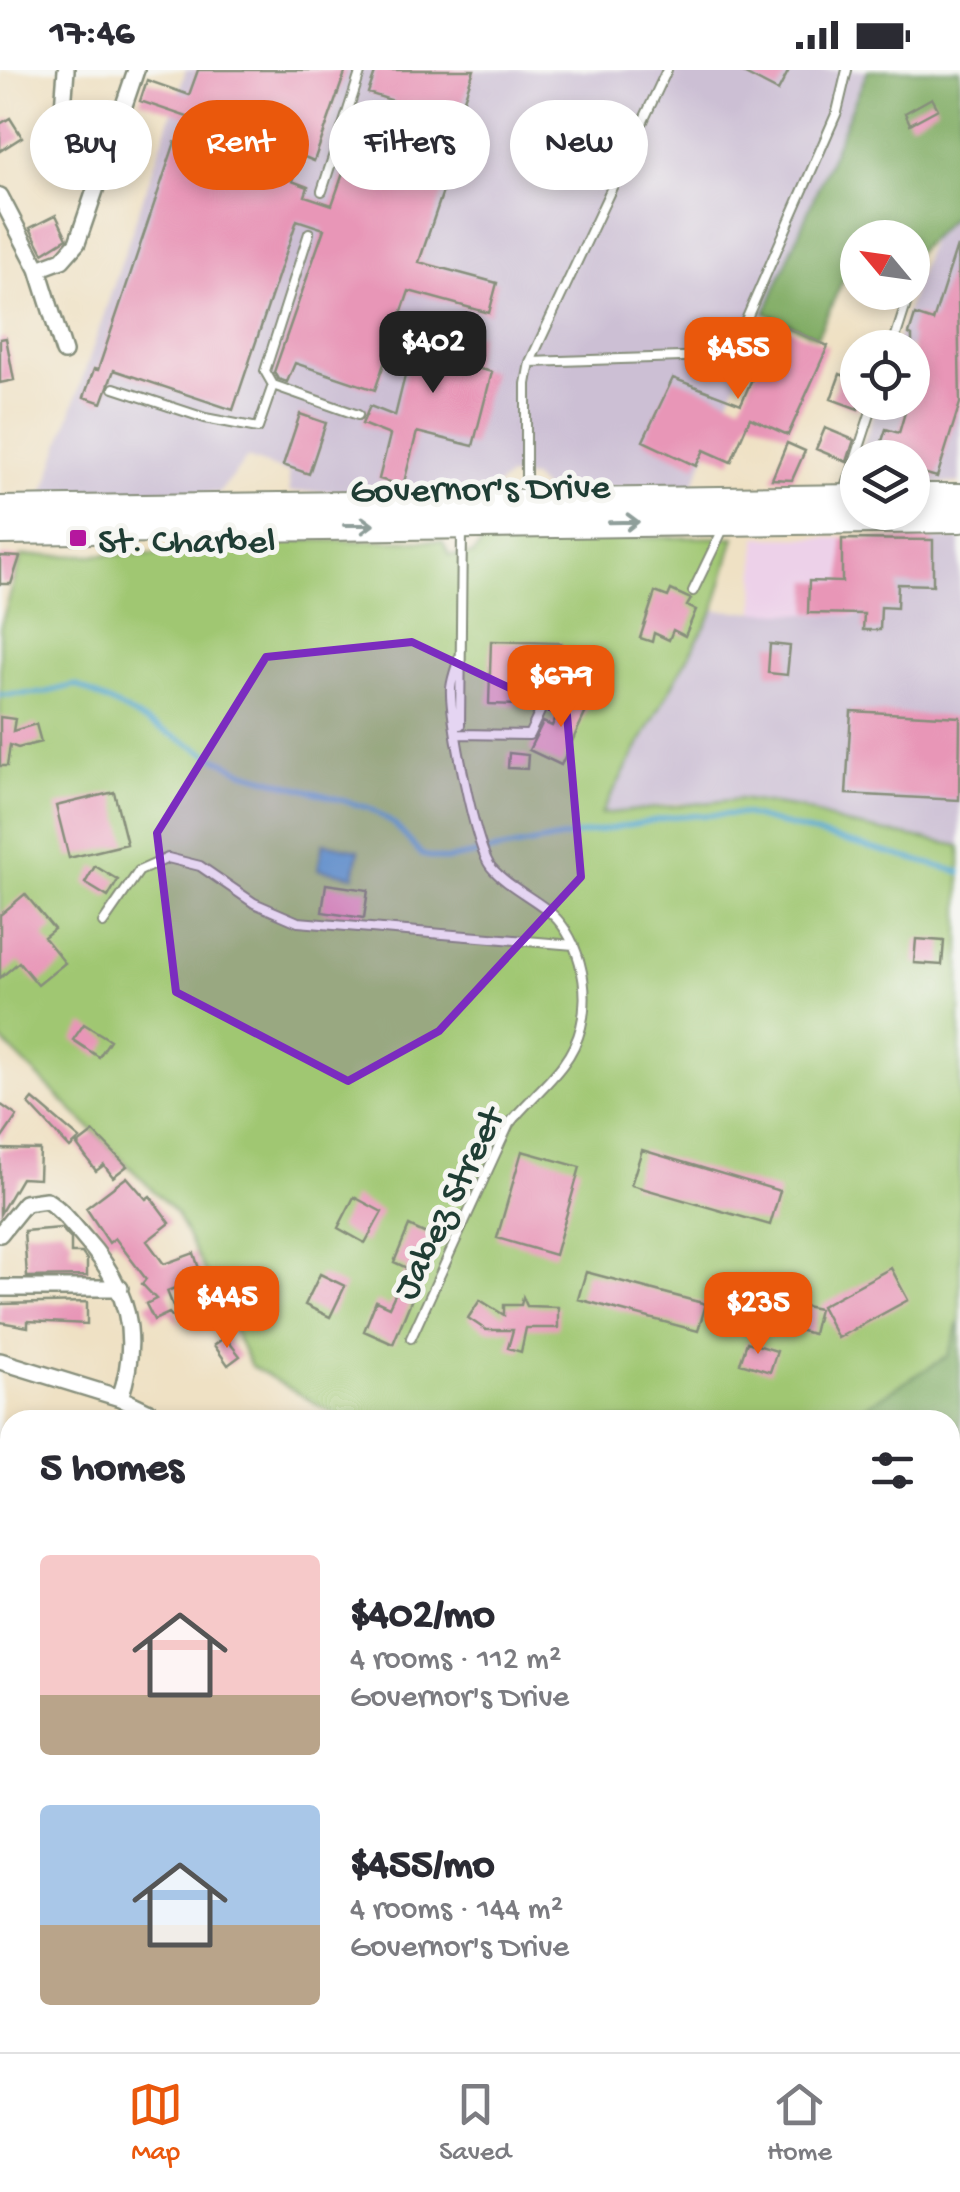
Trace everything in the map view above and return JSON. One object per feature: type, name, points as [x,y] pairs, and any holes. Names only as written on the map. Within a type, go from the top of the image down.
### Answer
[{"type":"highway","points":[[930,498],[960,498]]},
{"type":"highway","name":"Governor's Drive","points":[[526,513],[840,499]]},
{"type":"highway","name":"Governor's Drive","points":[[0,510],[526,513],[727,521],[960,518]]},
{"type":"highway","name":"Governor's Drive","points":[[0,530],[462,513]]},
{"type":"street","points":[[64,100],[66,70]]},
{"type":"street","points":[[126,100],[136,70]]},
{"type":"street","points":[[38,269],[70,254],[93,190]]},
{"type":"street","points":[[0,196],[38,269],[64,352]]},
{"type":"street","points":[[0,1234],[25,1203],[46,1200],[111,1268],[120,1288],[130,1344],[120,1398]]},
{"type":"street","points":[[0,1288],[120,1288]]},
{"type":"street","points":[[0,1361],[120,1398],[145,1410]]},
{"type":"lane","points":[[322,191],[361,70]]},
{"type":"lane","points":[[526,513],[526,384],[530,362],[667,70]]},
{"type":"lane","points":[[530,362],[712,356],[738,336],[837,112],[847,70]]},
{"type":"lane","points":[[309,233],[265,371],[273,385],[358,415]]},
{"type":"lane","points":[[114,388],[205,418],[258,428],[273,385]]},
{"type":"lane","name":"Jabez Street","points":[[411,1338],[509,1124],[532,1094],[556,1077],[581,1028],[584,1000],[574,945],[563,924],[492,868],[481,853],[472,820],[459,734],[464,686],[459,658],[462,513]]},
{"type":"lane","points":[[694,591],[727,521]]},
{"type":"lane","points":[[459,734],[529,735],[544,703]]},
{"type":"lane","points":[[102,923],[139,870],[168,858],[200,866],[262,908],[298,922],[574,945]]},
{"type":"highlighted area","points":[[412,642],[567,715],[581,877],[439,1031],[348,1081],[176,992],[157,833],[266,657]]},
{"type":"shaded area","points":[[186,70],[868,70],[692,488],[545,490],[532,478],[508,477],[492,490],[289,492],[289,473],[247,458],[219,493],[43,496],[146,190],[152,190],[152,171],[172,112],[172,190],[309,190],[309,100],[176,100]]},
{"type":"shaded area","points":[[960,209],[960,483],[930,484],[930,440],[865,440],[871,420],[930,420],[930,330],[901,330],[907,310],[930,310],[930,240]]},
{"type":"shaded area","points":[[756,537],[858,538],[857,616],[755,615]]},
{"type":"shaded area","points":[[858,538],[960,539],[960,846],[841,823],[800,808],[678,803],[600,815],[714,610],[857,616]]},
{"type":"green space","points":[[868,70],[960,70],[960,209],[930,239],[930,220],[840,220],[840,287],[817,337],[765,313]]},
{"type":"green space","points":[[735,537],[714,610],[601,814],[740,799],[800,808],[841,823],[960,846],[960,1321],[948,1356],[859,1410],[328,1410],[251,1366],[176,1213],[0,1039],[0,628],[22,556],[225,553],[226,540],[442,541],[450,555],[473,555],[484,539]]},
{"type":"green space","points":[[960,1321],[960,1410],[859,1410],[948,1356]]},
{"type":"water","points":[[323,843],[359,850],[354,876],[318,869]]},
{"type":"building","points":[[198,70],[346,70],[335,100],[329,100],[329,118],[314,161],[309,159],[309,100],[172,100],[172,112],[152,105],[152,100],[140,100],[147,80],[189,95]]},
{"type":"building","points":[[376,70],[474,70],[464,100],[391,100],[368,93]]},
{"type":"building","points":[[737,70],[789,70],[778,91]]},
{"type":"building","points":[[932,98],[938,109],[910,124],[905,113]]},
{"type":"building","points":[[10,118],[22,137],[0,151],[0,124]]},
{"type":"building","points":[[172,151],[172,190],[307,190],[305,196],[332,205],[337,190],[443,190],[419,262],[497,283],[489,313],[409,291],[375,390],[295,363],[287,382],[278,379],[274,372],[324,229],[297,220],[233,410],[114,370],[102,403],[84,397],[94,369],[98,370]]},
{"type":"building","points":[[56,215],[67,238],[43,253],[30,228]]},
{"type":"building","points":[[957,246],[960,403],[937,477],[930,475],[930,440],[882,440],[886,429],[899,433],[903,420],[930,420],[930,330],[910,330],[915,315],[933,321]]},
{"type":"building","points":[[419,319],[480,335],[472,367],[492,372],[473,446],[417,432],[403,486],[379,479],[390,435],[362,424],[370,406],[395,416]]},
{"type":"building","points":[[777,323],[828,346],[788,435],[750,418],[731,462],[704,450],[696,466],[643,441],[673,378],[741,404]]},
{"type":"building","points":[[6,338],[14,380],[0,383],[0,339]]},
{"type":"building","points":[[840,374],[840,402],[831,399]]},
{"type":"building","points":[[300,414],[326,423],[309,474],[283,465]]},
{"type":"building","points":[[825,428],[854,440],[840,440],[840,459],[816,449]]},
{"type":"building","points":[[787,443],[805,451],[792,480],[772,479]]},
{"type":"building","points":[[842,539],[933,540],[933,585],[898,584],[897,608],[881,607],[880,630],[863,630],[864,614],[808,613],[809,581],[842,582]]},
{"type":"building","points":[[0,556],[20,557],[11,584],[0,584]]},
{"type":"building","points":[[671,590],[691,599],[687,606],[696,610],[685,636],[673,630],[669,640],[654,633],[652,642],[640,638],[655,592],[668,597]]},
{"type":"building","points":[[491,641],[561,643],[560,656],[595,656],[595,680],[541,680],[564,691],[518,689],[517,705],[489,704]]},
{"type":"building","points":[[770,644],[790,646],[787,675],[768,673]]},
{"type":"building","points":[[567,692],[590,703],[561,765],[529,750],[543,722],[552,726]]},
{"type":"building","points":[[851,711],[960,717],[959,800],[846,794]]},
{"type":"building","points":[[0,717],[15,719],[13,731],[36,724],[41,742],[18,748],[10,745],[7,766],[0,766]]},
{"type":"building","points":[[509,753],[528,755],[527,769],[508,768]]},
{"type":"building","points":[[114,792],[127,844],[69,858],[56,806]]},
{"type":"building","points":[[95,866],[118,880],[108,897],[85,883]]},
{"type":"building","points":[[326,884],[368,890],[364,918],[322,912]]},
{"type":"building","points":[[25,894],[54,929],[44,937],[65,963],[38,985],[19,962],[0,978],[0,915]]},
{"type":"building","points":[[916,939],[944,941],[942,965],[914,963]]},
{"type":"building","points":[[84,1024],[110,1040],[99,1057],[73,1040]]},
{"type":"building","points":[[33,1099],[80,1139],[70,1148],[29,1104]]},
{"type":"building","points":[[0,1104],[17,1116],[0,1141]]},
{"type":"building","points":[[94,1132],[127,1166],[113,1177],[104,1165],[96,1171],[77,1145]]},
{"type":"building","points":[[0,1149],[40,1150],[39,1179],[21,1178],[0,1214]]},
{"type":"building","points":[[642,1150],[780,1191],[770,1225],[631,1185]]},
{"type":"building","points":[[522,1151],[580,1167],[555,1255],[497,1238]]},
{"type":"building","points":[[127,1177],[146,1199],[150,1196],[170,1223],[147,1241],[164,1264],[194,1253],[202,1278],[167,1291],[181,1326],[169,1313],[154,1320],[146,1304],[156,1299],[142,1284],[146,1279],[115,1238],[109,1243],[86,1208]]},
{"type":"building","points":[[354,1197],[382,1212],[365,1243],[338,1228]]},
{"type":"building","points":[[409,1226],[437,1239],[393,1344],[364,1331],[376,1301],[389,1307],[407,1268],[394,1262]]},
{"type":"building","points":[[61,1228],[71,1239],[71,1253],[82,1253],[87,1260],[87,1276],[27,1277],[24,1231]]},
{"type":"building","points":[[891,1268],[908,1300],[838,1338],[821,1306]]},
{"type":"building","points":[[586,1272],[706,1304],[698,1331],[578,1299]]},
{"type":"building","points":[[320,1274],[345,1286],[330,1317],[305,1305]]},
{"type":"building","points":[[523,1297],[527,1306],[558,1307],[558,1328],[526,1328],[521,1352],[508,1348],[513,1330],[486,1330],[468,1318],[480,1300],[504,1315],[504,1305],[521,1305]]},
{"type":"building","points":[[87,1302],[87,1324],[28,1321],[28,1327],[0,1322],[0,1304]]},
{"type":"building","points":[[799,1305],[819,1309],[813,1334],[794,1329]]},
{"type":"building","points":[[225,1337],[240,1356],[228,1365],[214,1345]]},
{"type":"building","points":[[747,1342],[777,1351],[770,1372],[740,1363]]},
{"type":"waterway","points":[[0,695],[43,693],[76,685],[241,771],[369,808],[394,824],[422,855],[445,860],[677,816],[743,814],[960,872]]},
{"type":"place","name":"St. Charbel","points":[[78,538]]}]
